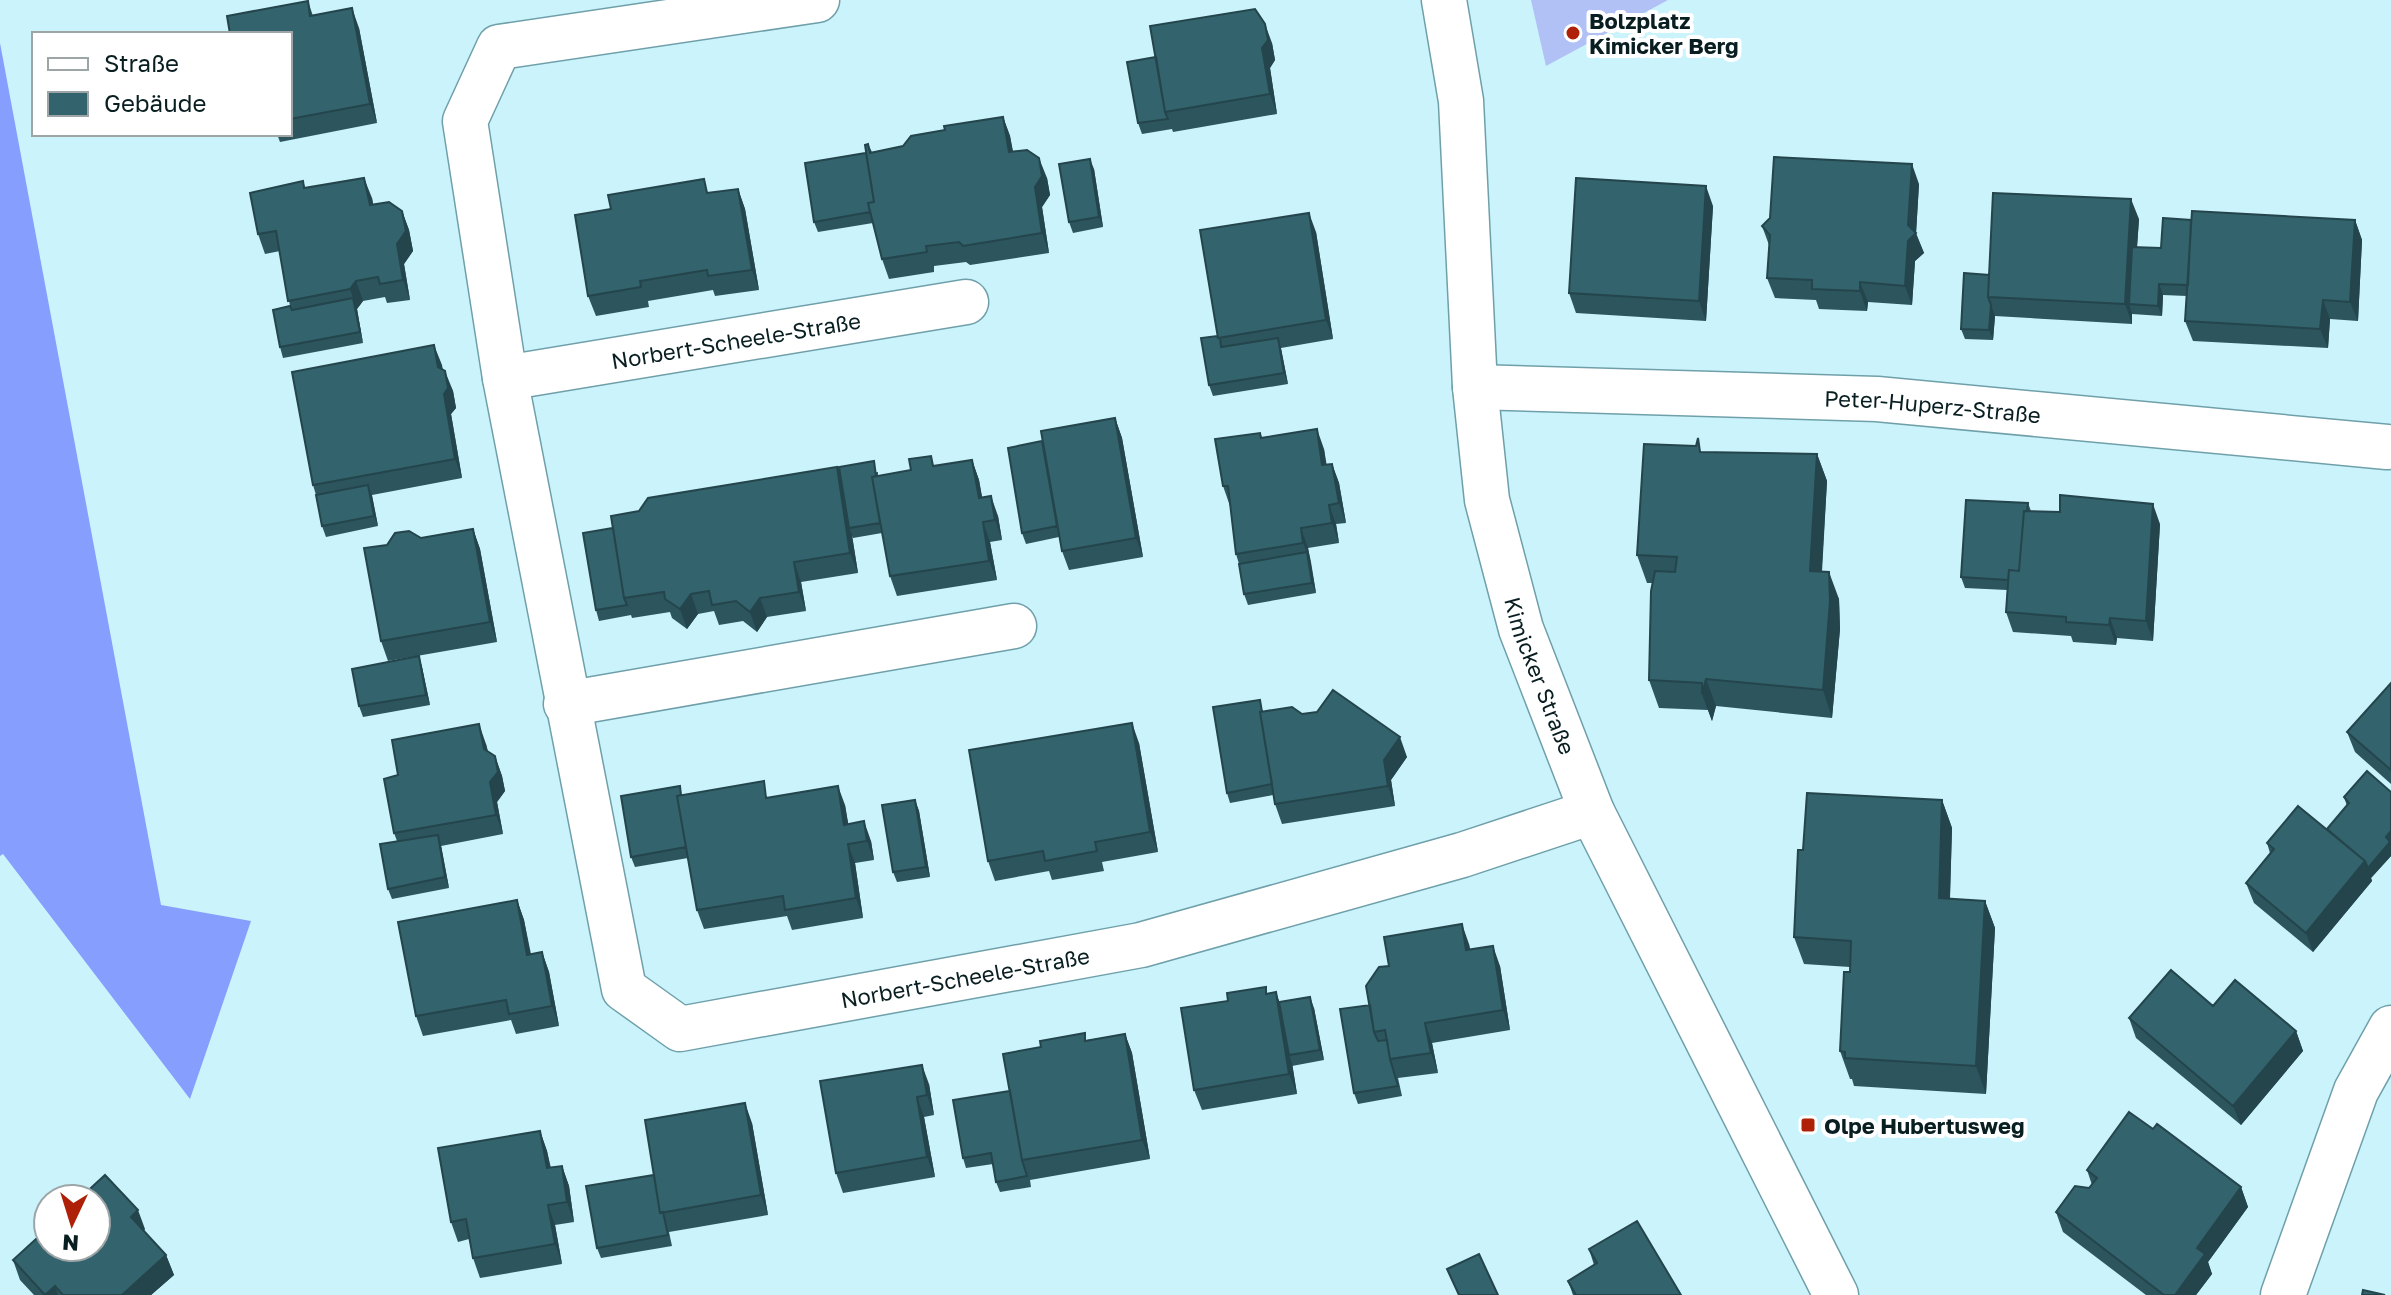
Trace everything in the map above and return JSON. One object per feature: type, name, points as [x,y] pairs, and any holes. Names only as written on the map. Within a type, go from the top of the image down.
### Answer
[{"type":"street","name":"Norbert-Scheele-Straße","points":[[817,0],[499,47],[465,121],[505,378],[566,704],[624,989],[680,1029],[1141,945],[1462,855],[1592,812]]},
{"type":"street","name":"Kimicker Straße","points":[[1444,0],[1461,101],[1475,387],[1487,500],[1521,629],[1592,812],[1836,1295]]},
{"type":"street","name":"Norbert-Scheele-Straße","points":[[505,378],[966,302]]},
{"type":"street","name":"Peter-Huperz-Straße","points":[[1475,387],[1877,399],[2387,447]]},
{"type":"street","points":[[566,704],[1014,626]]},
{"type":"street","points":[[2283,1295],[2356,1091],[2391,1028]]},
{"type":"shaded area","name":"Bolzplatz Kimicker Berg","points":[[1531,0],[1668,0],[1546,66]]},
{"type":"shaded area","points":[[0,43],[161,905],[251,921],[190,1099],[3,854],[0,856]]},
{"type":"building","points":[[308,1],[310,16],[352,8],[370,104],[292,119],[292,32],[230,32],[227,16]]},
{"type":"building","points":[[1255,9],[1265,24],[1268,40],[1262,48],[1270,94],[1165,112],[1150,26]]},
{"type":"building","points":[[1156,57],[1168,119],[1138,123],[1127,62]]},
{"type":"building","points":[[1003,117],[1009,152],[1027,150],[1039,158],[1042,176],[1035,187],[1042,233],[963,246],[959,242],[926,246],[927,252],[882,259],[868,203],[874,202],[865,145],[868,144],[870,153],[903,146],[911,136],[945,130],[944,126]]},
{"type":"building","points":[[866,153],[874,202],[868,203],[870,212],[814,222],[805,163]]},
{"type":"building","points":[[1774,157],[1912,164],[1908,225],[1916,233],[1908,241],[1905,286],[1860,282],[1860,291],[1812,289],[1812,280],[1767,278],[1770,235],[1762,226],[1770,218]]},
{"type":"building","points":[[1090,159],[1099,217],[1069,222],[1059,164]]},
{"type":"building","points":[[364,178],[370,205],[389,202],[402,211],[406,231],[397,244],[403,280],[380,284],[378,277],[356,281],[350,289],[288,301],[276,231],[258,234],[250,193],[303,181],[304,188]]},
{"type":"building","points":[[1576,178],[1706,186],[1699,301],[1569,293]]},
{"type":"building","points":[[704,179],[707,193],[738,189],[752,270],[708,276],[707,270],[640,281],[641,287],[588,296],[575,215],[611,209],[608,195]]},
{"type":"building","points":[[1993,193],[2131,199],[2125,304],[1988,297]]},
{"type":"building","points":[[2192,211],[2355,220],[2350,302],[2323,300],[2320,329],[2185,321]]},
{"type":"building","points":[[1309,213],[1326,320],[1218,338],[1200,230]]},
{"type":"building","points":[[2163,218],[2191,220],[2188,285],[2159,284],[2158,306],[2129,304],[2132,247],[2161,248]]},
{"type":"building","points":[[1964,273],[1989,275],[1989,330],[1961,329]]},
{"type":"building","points":[[353,298],[360,332],[280,347],[273,310],[290,306],[292,310]]},
{"type":"building","points":[[1217,336],[1221,347],[1278,338],[1284,373],[1209,385],[1201,338]]},
{"type":"building","points":[[434,345],[438,367],[445,371],[448,388],[444,394],[455,459],[313,485],[292,372]]},
{"type":"building","points":[[1115,418],[1136,538],[1062,551],[1041,431]]},
{"type":"building","points":[[1317,429],[1322,465],[1332,464],[1339,503],[1329,505],[1332,523],[1301,528],[1303,543],[1236,554],[1228,486],[1223,486],[1215,439],[1260,433],[1261,438]]},
{"type":"building","points":[[1698,438],[1700,452],[1817,454],[1810,571],[1829,572],[1830,601],[1823,690],[1706,679],[1702,694],[1702,683],[1649,680],[1651,591],[1655,571],[1675,572],[1677,557],[1637,555],[1644,444],[1696,446]]},
{"type":"building","points":[[1042,441],[1057,526],[1022,533],[1008,448]]},
{"type":"building","points":[[931,456],[933,466],[972,460],[979,498],[991,496],[995,520],[983,522],[989,561],[890,576],[872,477],[911,470],[909,459]]},
{"type":"building","points":[[874,461],[876,476],[872,477],[880,523],[849,528],[839,467]]},
{"type":"building","points":[[837,467],[850,553],[794,562],[799,592],[760,598],[750,612],[736,601],[712,605],[709,591],[691,594],[680,609],[665,599],[664,592],[624,598],[611,516],[639,511],[648,498]]},
{"type":"building","points":[[368,485],[374,516],[322,526],[316,495]]},
{"type":"building","points":[[2060,495],[2153,504],[2146,621],[2110,618],[2109,625],[2066,622],[2066,617],[2006,612],[2009,570],[2019,571],[2024,511],[2060,512]]},
{"type":"building","points":[[1966,500],[2028,503],[2027,511],[2024,511],[2019,571],[2009,570],[2008,580],[1961,577]]},
{"type":"building","points":[[613,528],[627,605],[596,610],[583,533]]},
{"type":"building","points":[[473,529],[490,622],[381,641],[364,548],[387,545],[395,533],[409,531],[421,538]]},
{"type":"building","points":[[1307,552],[1312,583],[1244,594],[1239,564]]},
{"type":"building","points":[[419,656],[426,695],[359,706],[352,669]]},
{"type":"building","points":[[2391,683],[2391,770],[2347,732]]},
{"type":"building","points":[[1333,690],[1400,737],[1384,760],[1388,786],[1275,804],[1260,712],[1292,707],[1302,714],[1317,712]]},
{"type":"building","points":[[1260,700],[1272,784],[1227,793],[1213,707]]},
{"type":"building","points":[[1132,723],[1150,832],[1095,842],[1097,851],[1045,861],[1043,851],[988,861],[969,750]]},
{"type":"building","points":[[479,724],[484,749],[495,756],[498,772],[490,782],[496,815],[394,833],[384,779],[398,775],[392,740]]},
{"type":"building","points":[[2367,771],[2391,792],[2391,831],[2386,837],[2390,842],[2368,868],[2365,861],[2327,829],[2349,803],[2344,797]]},
{"type":"building","points":[[764,781],[766,798],[838,786],[844,825],[864,821],[867,841],[848,844],[856,898],[785,910],[783,896],[697,910],[677,796]]},
{"type":"building","points":[[680,786],[681,795],[677,796],[686,847],[631,857],[621,796]]},
{"type":"building","points":[[1807,793],[1942,800],[1939,898],[1985,901],[1976,1066],[1845,1058],[1845,1052],[1840,1051],[1844,972],[1850,972],[1851,941],[1794,937],[1798,850],[1803,850]]},
{"type":"building","points":[[915,800],[926,867],[893,872],[882,805]]},
{"type":"building","points":[[2298,806],[2365,861],[2306,933],[2246,883],[2274,849],[2267,843]]},
{"type":"building","points":[[438,835],[445,877],[388,889],[380,844]]},
{"type":"building","points":[[517,900],[527,955],[542,952],[552,1006],[509,1014],[506,1000],[416,1016],[398,922]]},
{"type":"building","points":[[1462,924],[1466,950],[1493,946],[1503,1010],[1425,1023],[1431,1053],[1390,1059],[1385,1030],[1374,1032],[1366,986],[1379,967],[1389,966],[1384,937]]},
{"type":"building","points":[[2171,970],[2213,1006],[2235,980],[2296,1031],[2233,1106],[2129,1018]]},
{"type":"building","points":[[1266,987],[1266,994],[1276,992],[1289,1074],[1194,1090],[1181,1008],[1228,1001],[1227,993]]},
{"type":"building","points":[[1310,997],[1320,1050],[1289,1055],[1279,1002]]},
{"type":"building","points":[[1370,1005],[1374,1032],[1378,1041],[1387,1040],[1398,1086],[1354,1093],[1340,1009]]},
{"type":"building","points":[[1085,1033],[1085,1041],[1125,1034],[1142,1140],[1022,1160],[1003,1054],[1041,1047],[1040,1041]]},
{"type":"building","points":[[922,1065],[927,1095],[917,1097],[927,1157],[836,1173],[820,1081]]},
{"type":"building","points":[[1010,1091],[1027,1176],[996,1182],[991,1153],[963,1158],[953,1100]]},
{"type":"building","points":[[745,1103],[761,1195],[660,1213],[645,1120]]},
{"type":"building","points":[[2129,1112],[2153,1129],[2157,1124],[2241,1187],[2197,1248],[2205,1254],[2175,1295],[2164,1295],[2056,1212],[2075,1186],[2089,1188],[2097,1178],[2087,1170]]},
{"type":"building","points":[[540,1131],[547,1168],[562,1166],[567,1202],[548,1205],[555,1244],[473,1258],[466,1219],[451,1222],[438,1148]]},
{"type":"building","points":[[105,1175],[138,1210],[131,1217],[166,1255],[122,1295],[63,1295],[55,1286],[45,1295],[13,1260],[32,1243],[32,1263],[112,1263],[112,1183],[96,1183]]},
{"type":"building","points":[[654,1175],[660,1213],[663,1212],[668,1235],[597,1248],[586,1186]]},
{"type":"building","points":[[1637,1221],[1681,1295],[1576,1295],[1568,1281],[1597,1263],[1589,1249]]},
{"type":"building","points":[[1479,1254],[1498,1295],[1459,1295],[1447,1269]]},
{"type":"building","points":[[2363,1290],[2385,1295],[2362,1295]]},
{"type":"place","name":"Bolzplatz Kimicker Berg","points":[[1573,33]]},
{"type":"place","name":"Olpe Hubertusweg","points":[[1808,1125]]}]
